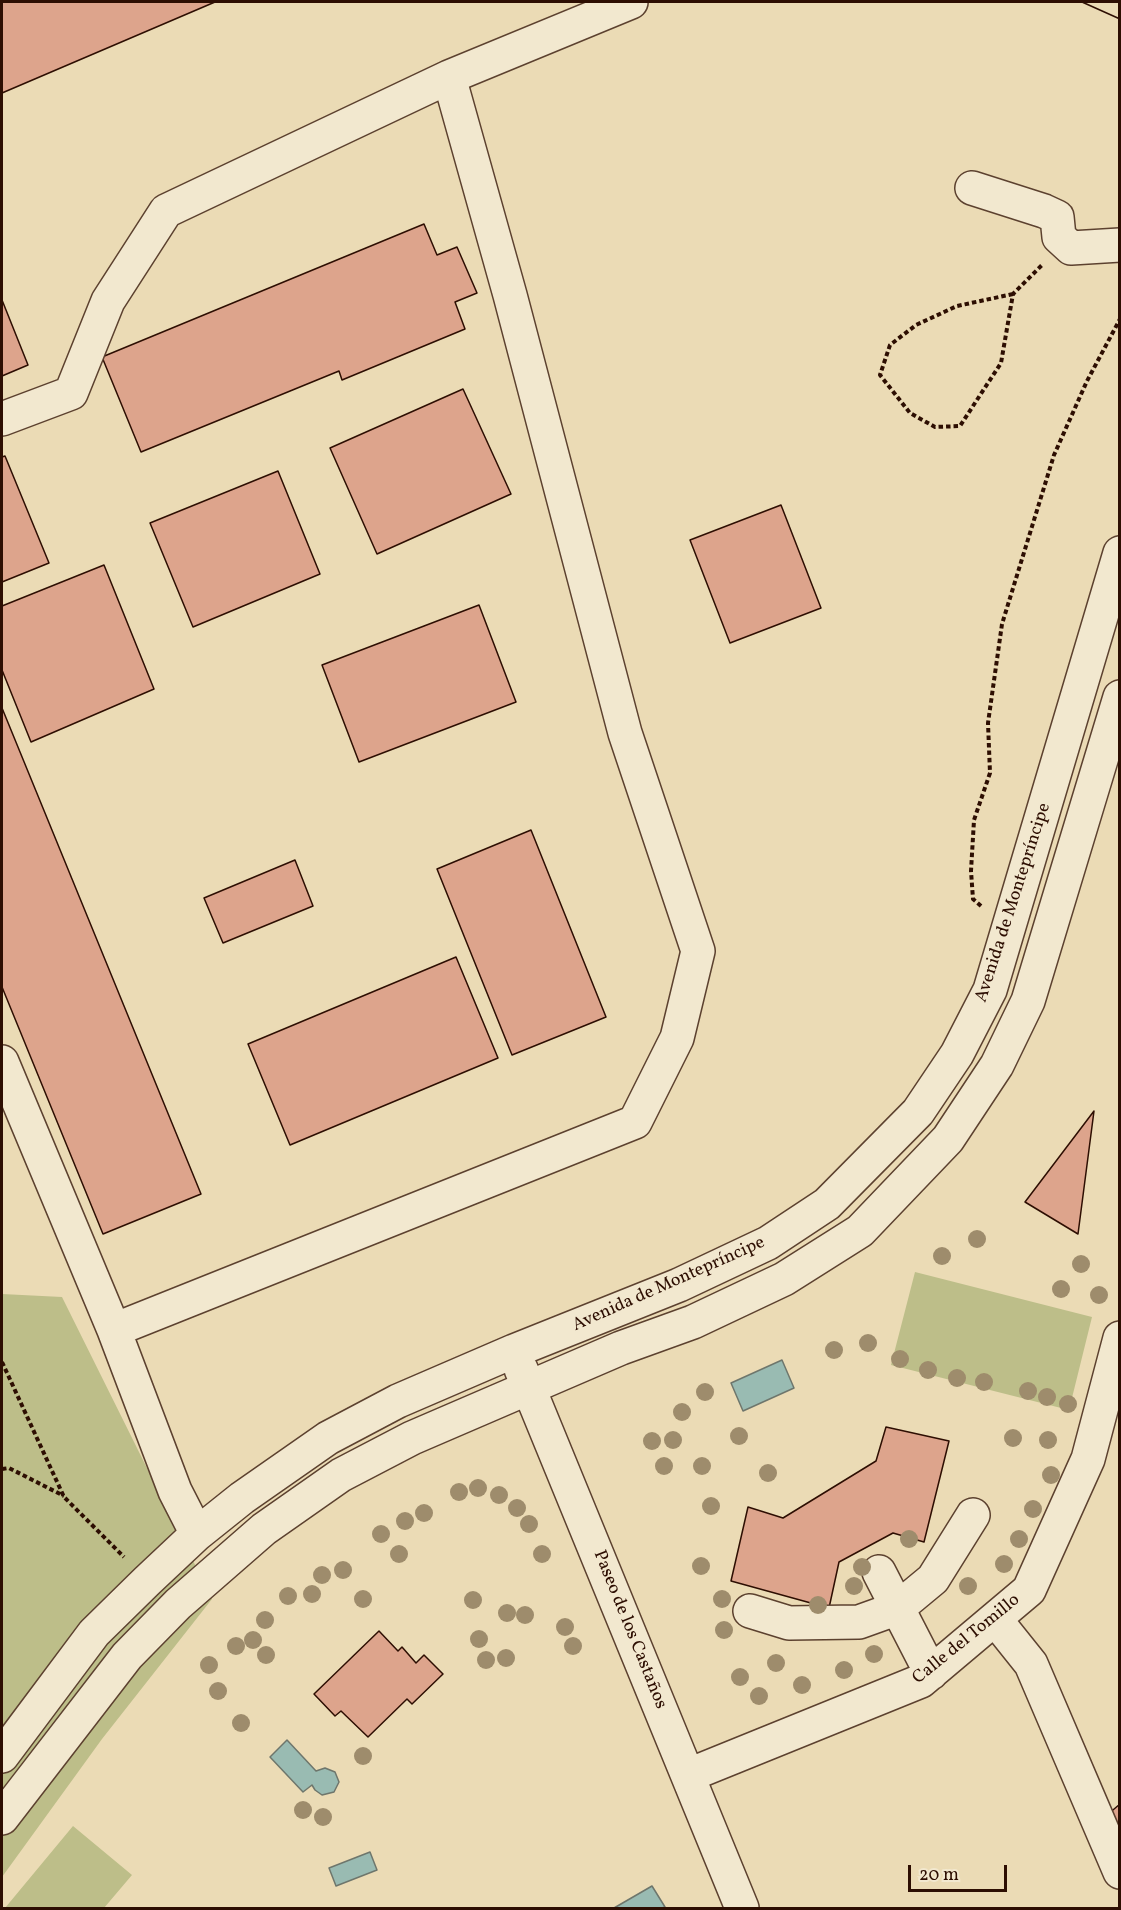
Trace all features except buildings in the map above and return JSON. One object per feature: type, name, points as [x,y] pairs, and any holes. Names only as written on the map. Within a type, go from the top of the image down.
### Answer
[{"type":"street","points":[[2,419],[71,393],[108,301],[166,211],[449,77],[631,2]]},
{"type":"street","points":[[114,1330],[635,1122],[677,1038],[698,951],[625,734],[510,296],[449,77]]},
{"type":"street","points":[[972,188],[1057,217],[1059,237],[1071,248],[1119,245]]},
{"type":"street","name":"Avenida de Montepríncipe","points":[[2,1756],[94,1633],[197,1534],[242,1498],[328,1438],[398,1401],[689,1280],[768,1242],[827,1204],[918,1112],[957,1054],[990,990],[1119,554]]},
{"type":"street","points":[[2,1818],[127,1656],[178,1604],[264,1528],[341,1475],[412,1438],[621,1348],[693,1322],[784,1279],[860,1231],[948,1139],[997,1065],[1029,1001],[1119,697]]},
{"type":"street","points":[[2,1062],[114,1330],[175,1491],[197,1534]]},
{"type":"street","name":"Calle del Tomillo","points":[[688,1775],[921,1681],[1029,1590],[1088,1459],[1119,1338]]},
{"type":"street","name":"Paseo de los Castaños","points":[[514,1351],[742,1908]]},
{"type":"street","points":[[750,1611],[789,1623],[859,1622],[898,1608],[933,1579],[973,1515]]},
{"type":"street","points":[[879,1572],[932,1673]]},
{"type":"street","points":[[995,1619],[1031,1664],[1119,1872]]},
{"type":"path","points":[[1013,294],[957,306],[916,325],[890,345],[880,375],[910,412],[935,427],[960,426],[1001,363],[1013,294],[1038,267],[1071,248]]},
{"type":"path","points":[[1008,935],[973,898],[971,871],[974,820],[990,773],[988,723],[1002,624],[1054,455],[1119,319]]},
{"type":"path","points":[[2,1362],[64,1497]]},
{"type":"path","points":[[2,1469],[9,1468],[64,1497],[147,1581]]},
{"type":"green space","points":[[915,1272],[1092,1317],[1069,1410],[891,1365]]},
{"type":"green space","points":[[2,1294],[62,1297],[212,1599],[102,1739],[2,1877]]},
{"type":"green space","points":[[73,1826],[132,1875],[104,1908],[5,1908]]},
{"type":"water","points":[[782,1360],[794,1388],[743,1411],[731,1383]]},
{"type":"water","points":[[287,1740],[316,1771],[325,1768],[335,1772],[339,1782],[334,1792],[322,1795],[312,1785],[303,1792],[270,1757]]},
{"type":"water","points":[[370,1852],[377,1870],[336,1886],[329,1868]]},
{"type":"water","points":[[652,1886],[665,1907],[614,1908]]},
{"type":"tram line","points":[[1082,2],[1120,19]]}]
